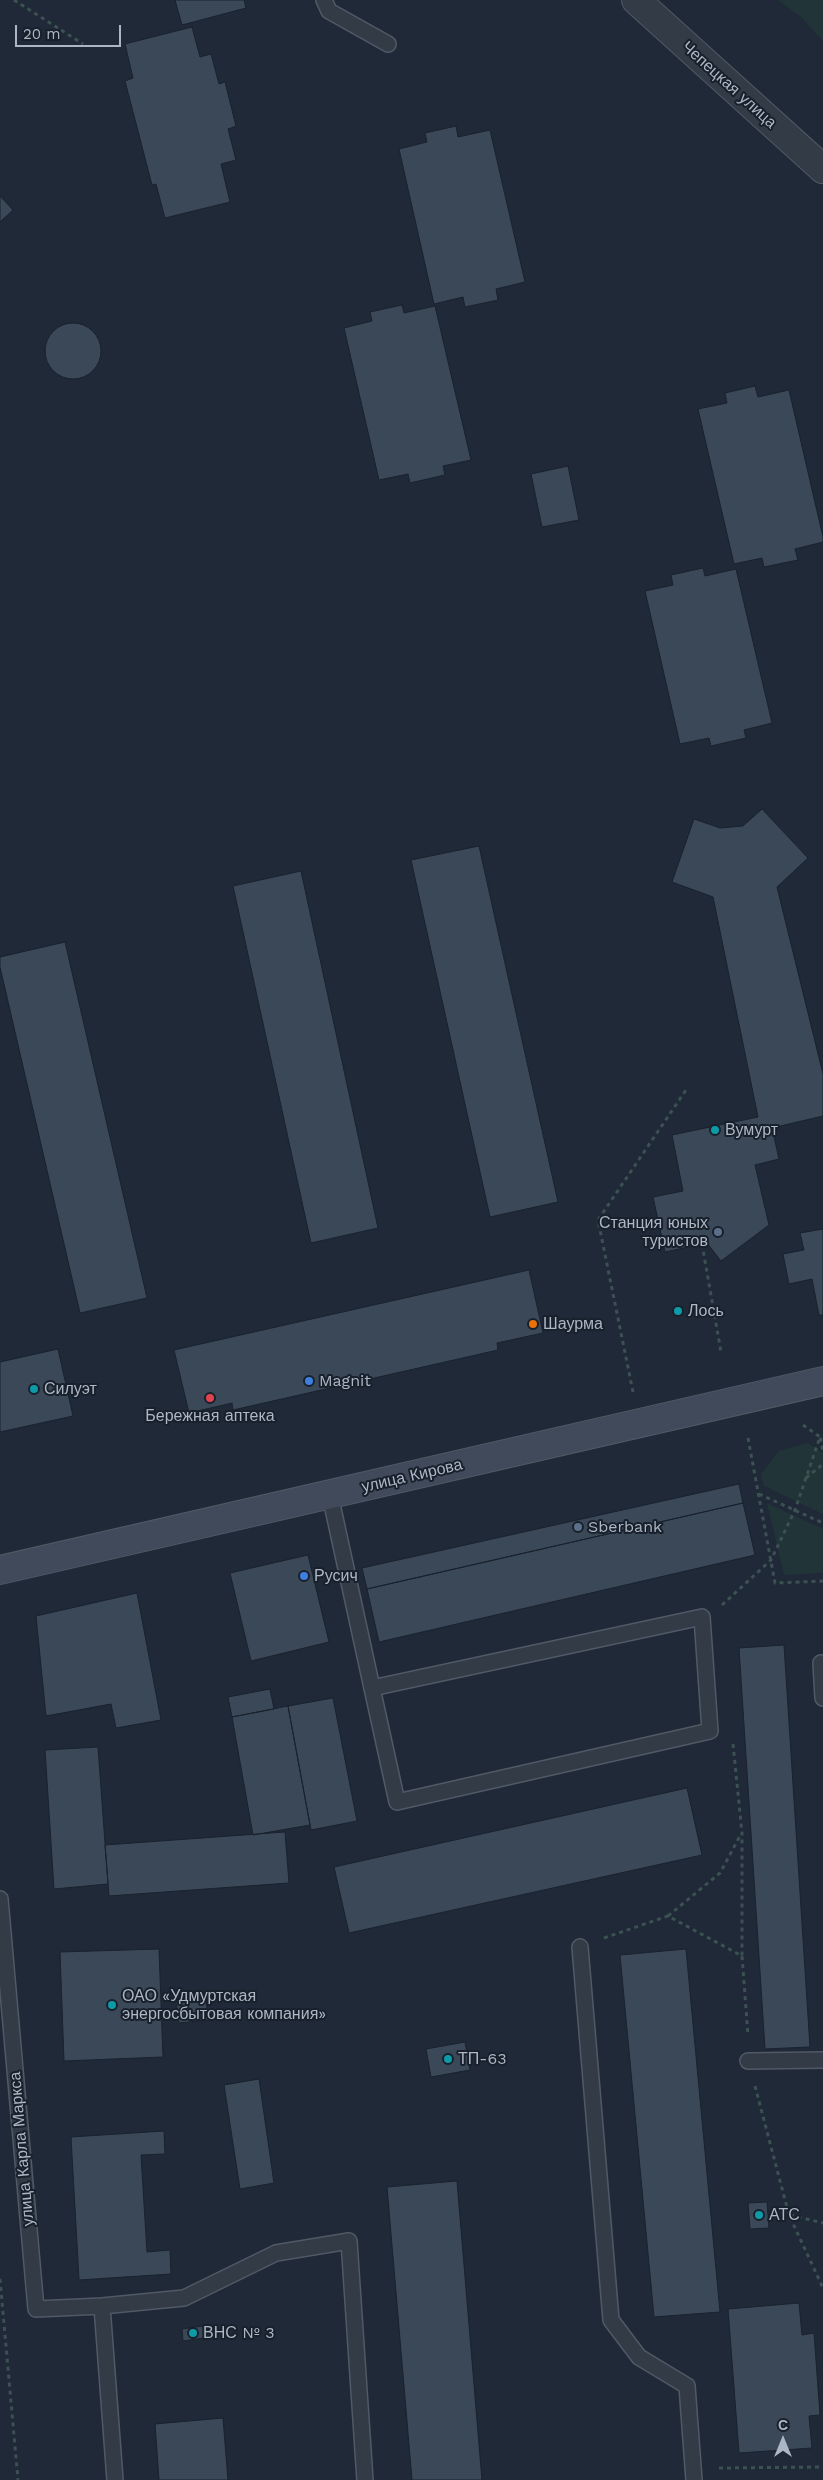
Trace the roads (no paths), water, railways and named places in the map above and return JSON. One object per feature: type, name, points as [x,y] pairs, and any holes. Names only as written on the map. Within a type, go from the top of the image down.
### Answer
[{"type":"main road","name":"улица Кирова","points":[[0,1570],[823,1381]]},
{"type":"street","name":"Чепецкая улица","points":[[636,0],[823,169]]},
{"type":"lane","points":[[324,0],[328,10],[388,44]]},
{"type":"lane","points":[[330,1495],[372,1688],[397,1802],[710,1731],[702,1617],[372,1688]]},
{"type":"lane","points":[[821,1663],[823,1698]]},
{"type":"lane","name":"улица Карла Маркса","points":[[0,1899],[3,1964],[36,2309],[102,2306]]},
{"type":"lane","points":[[580,1947],[611,2320],[639,2357],[687,2386],[694,2474]]},
{"type":"lane","points":[[748,2061],[823,2060]]},
{"type":"lane","points":[[115,2480],[102,2306],[184,2298],[276,2253],[349,2241],[366,2480]]},
{"type":"place","name":"Вумурт","points":[[715,1130]]},
{"type":"place","name":"Станция юных туристов","points":[[718,1232]]},
{"type":"place","name":"Лось","points":[[678,1311]]},
{"type":"place","name":"Шаурма","points":[[533,1324]]},
{"type":"place","name":"Magnit","points":[[309,1381]]},
{"type":"place","name":"Силуэт","points":[[34,1389]]},
{"type":"place","name":"Бережная аптека","points":[[210,1398]]},
{"type":"place","name":"Sberbank","points":[[578,1527]]},
{"type":"place","name":"Русич","points":[[304,1576]]},
{"type":"place","name":"ОАО «Удмуртская энергосбытовая компания»","points":[[112,2005]]},
{"type":"place","name":"ТП-63","points":[[448,2059]]},
{"type":"place","name":"АТС","points":[[759,2215]]},
{"type":"place","name":"ВНС № 3","points":[[193,2333]]}]
